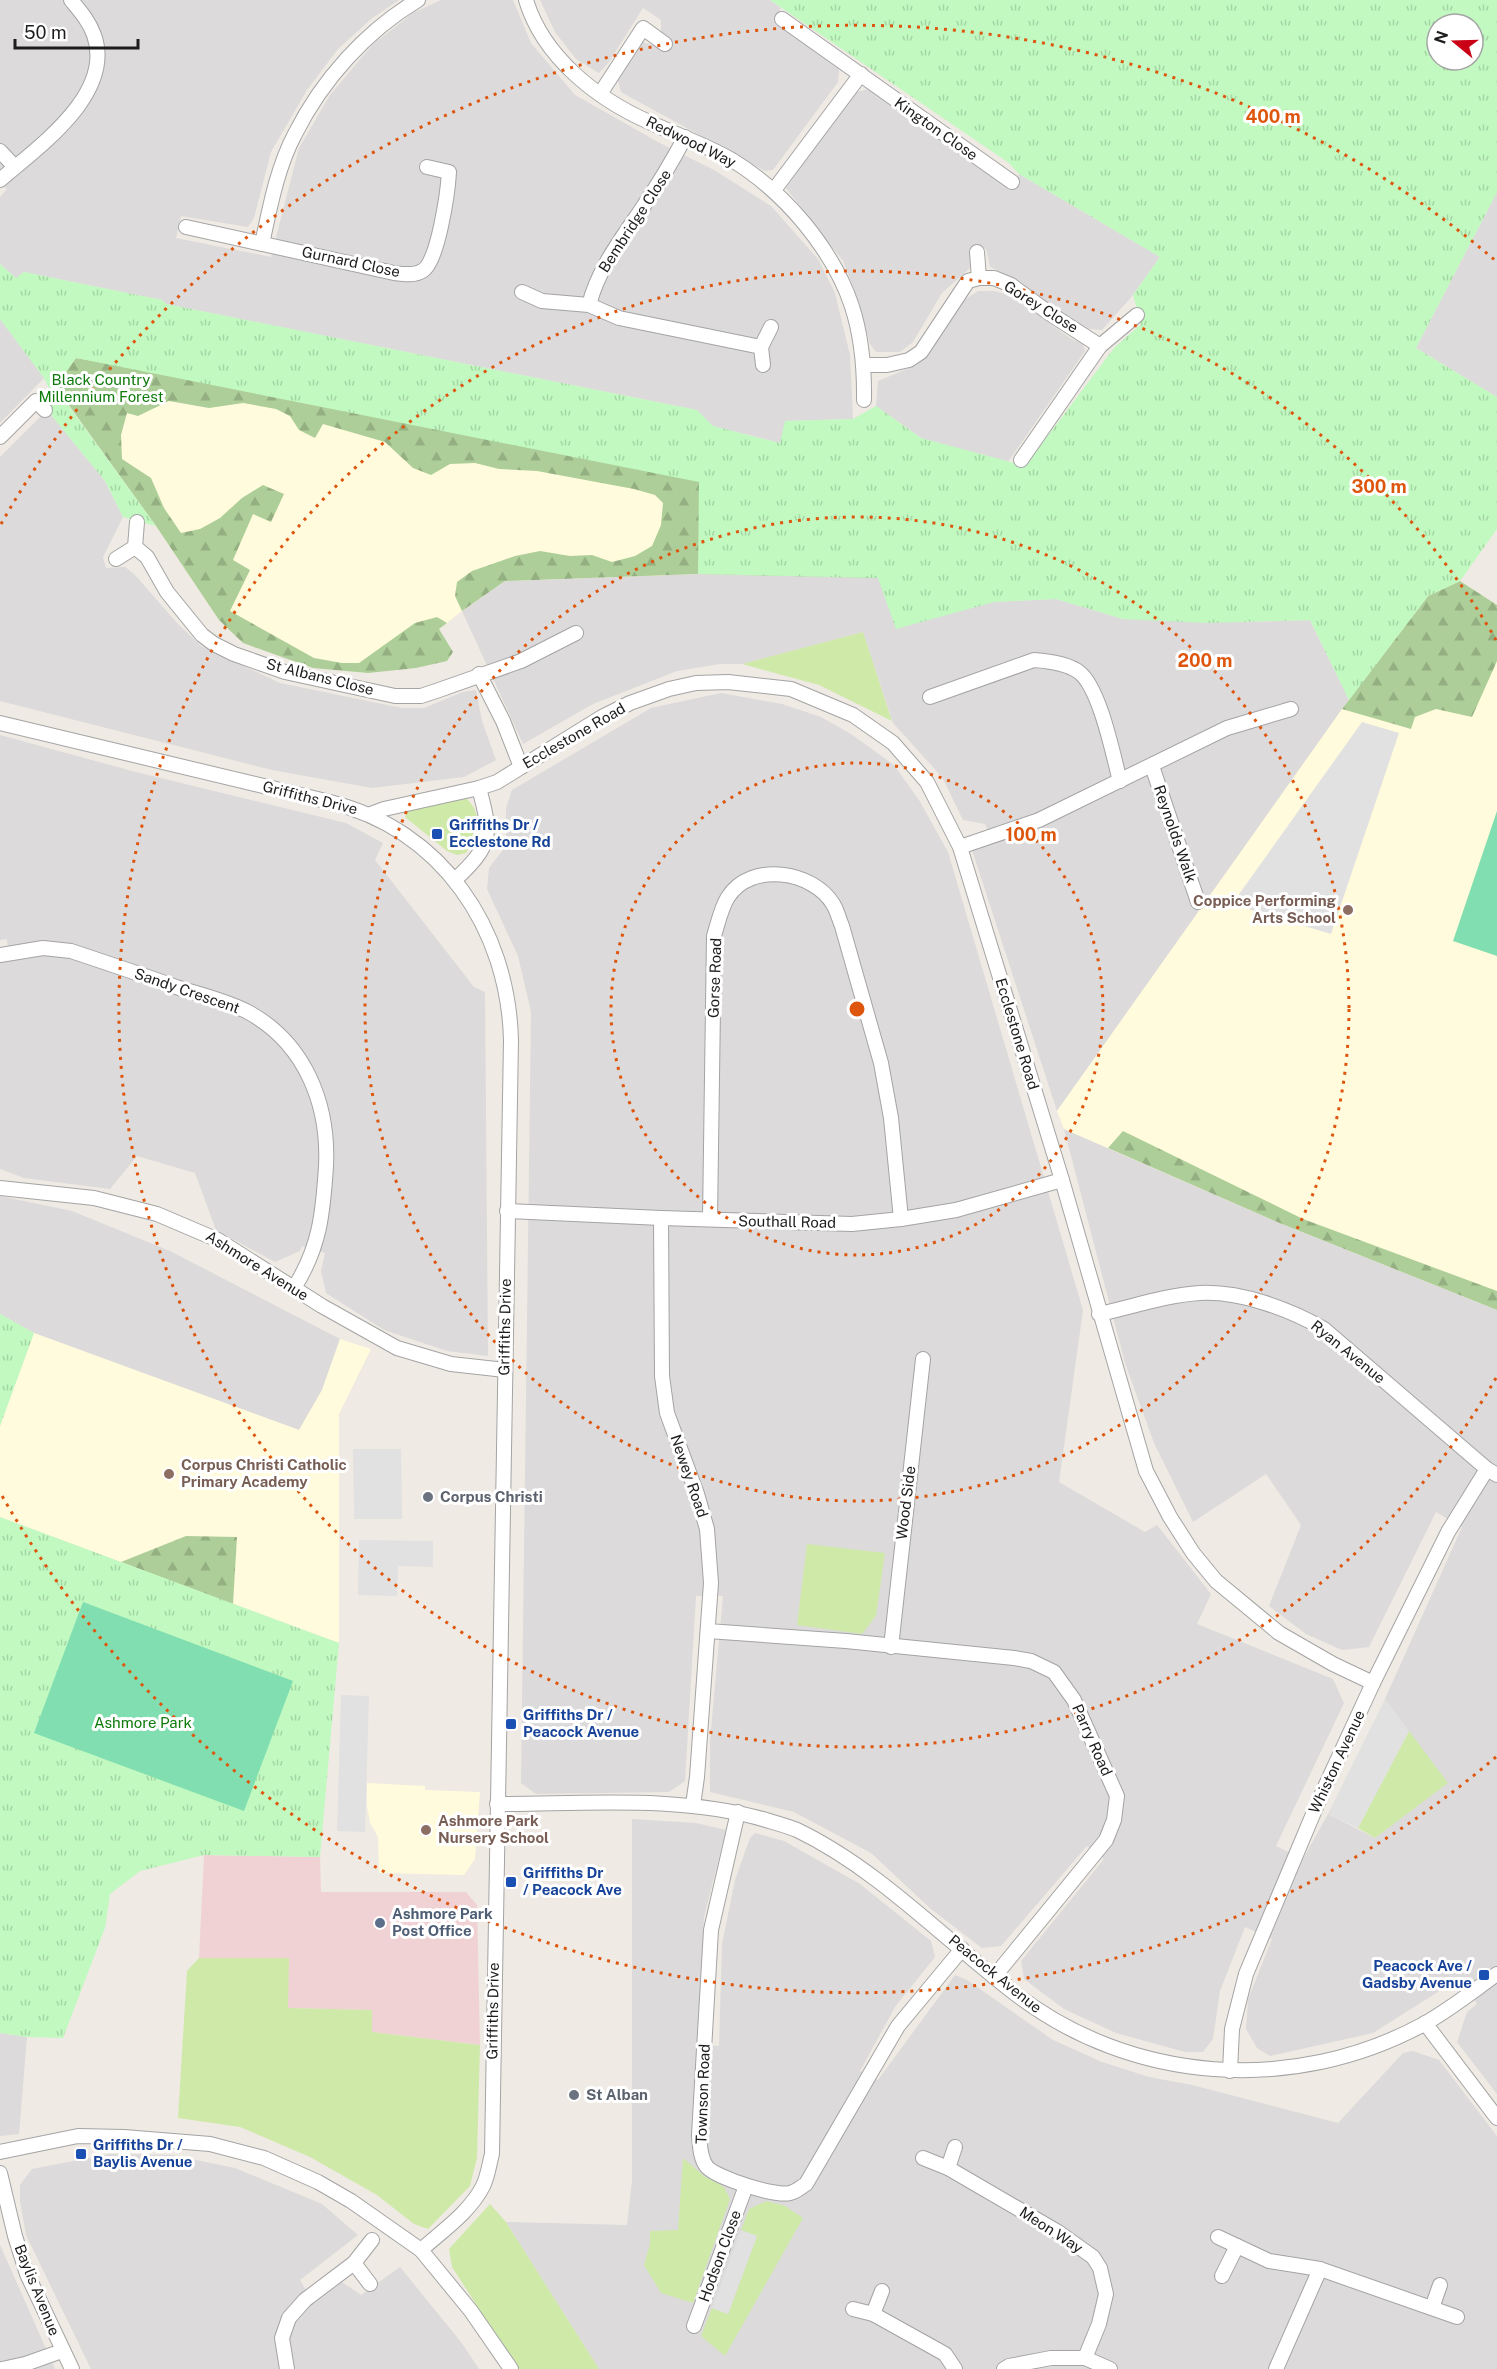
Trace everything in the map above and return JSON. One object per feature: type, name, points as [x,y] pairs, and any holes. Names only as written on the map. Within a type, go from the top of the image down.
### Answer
[{"type":"street","points":[[0,180],[63,124],[81,103],[90,87],[96,63],[95,38],[89,24],[71,0]]},
{"type":"street","points":[[262,244],[279,173],[294,134],[316,98],[340,66],[391,16],[418,0]]},
{"type":"street","name":"Redwood Way","points":[[526,0],[543,36],[580,79],[600,94],[647,121],[732,160],[774,190],[819,242],[840,274],[859,332],[864,365],[864,400]]},
{"type":"street","name":"Kington Close","points":[[782,19],[1012,182]]},
{"type":"street","points":[[600,94],[643,28],[665,44]]},
{"type":"street","points":[[774,190],[861,74]]},
{"type":"street","name":"Bembridge Close","points":[[589,305],[593,288],[605,263],[667,171],[685,137]]},
{"type":"street","points":[[0,151],[15,167]]},
{"type":"street","name":"Gurnard Close","points":[[186,227],[394,273],[422,272],[431,259],[447,194],[449,172],[428,167]]},
{"type":"street","points":[[864,365],[887,365],[909,360],[921,352],[968,281],[979,278],[977,252]]},
{"type":"street","name":"Gorey Close","points":[[979,278],[994,278],[1011,285],[1100,346]]},
{"type":"street","points":[[522,292],[542,301],[589,305],[619,318],[761,347]]},
{"type":"street","points":[[1021,460],[1100,346],[1137,315]]},
{"type":"street","points":[[763,365],[761,347],[771,327]]},
{"type":"street","points":[[0,437],[36,401],[45,410]]},
{"type":"street","points":[[116,559],[135,547],[137,522]]},
{"type":"street","name":"St Albans Close","points":[[135,547],[147,557],[167,592],[202,635],[234,654],[285,672],[409,697],[421,696],[521,661],[576,633]]},
{"type":"street","points":[[930,697],[1034,660],[1050,662],[1079,672],[1090,685],[1105,722],[1120,781]]},
{"type":"street","points":[[479,674],[521,767]]},
{"type":"street","name":"Ecclestone Road","points":[[371,814],[497,782],[602,717],[630,703],[669,689],[696,683],[728,682],[791,689],[852,715],[893,743],[927,782],[960,847],[1062,1180],[1146,1471],[1170,1517],[1193,1553],[1216,1581],[1279,1633],[1309,1652],[1373,1683]]},
{"type":"street","name":"Reynolds Walk","points":[[960,847],[1039,820],[1227,728],[1291,709]]},
{"type":"street","name":"Griffiths Drive","points":[[0,723],[330,802],[371,814],[389,824],[423,850],[455,880],[473,906],[490,939],[501,968],[509,1002],[511,1040],[492,2154],[480,2192],[459,2216],[421,2250]]},
{"type":"street","name":"Reynolds Walk","points":[[1152,766],[1198,903]]},
{"type":"street","points":[[455,880],[475,860],[487,841],[487,816],[479,788]]},
{"type":"street","name":"Gorse Road","points":[[710,1219],[714,936],[729,895],[746,881],[767,875],[787,874],[821,891],[834,904],[842,926],[881,1063],[891,1118],[901,1219]]},
{"type":"street","name":"Sandy Crescent","points":[[0,955],[43,948],[71,951],[235,1006],[282,1037],[306,1069],[317,1091],[326,1132],[325,1190],[316,1245],[312,1257],[294,1288]]},
{"type":"street","name":"Southall Road","points":[[507,1211],[852,1224],[901,1219],[964,1208],[1062,1180]]},
{"type":"street","name":"Ashmore Avenue","points":[[0,1188],[93,1198],[157,1214],[218,1240],[342,1318],[397,1348],[451,1364],[505,1370]]},
{"type":"street","name":"Newey Road","points":[[661,1218],[662,1376],[667,1413],[697,1494],[707,1529],[711,1583],[698,1777],[693,1805]]},
{"type":"street","name":"Ryan Avenue","points":[[1099,1314],[1182,1296],[1221,1293],[1304,1317],[1324,1329],[1492,1472]]},
{"type":"street","name":"Wood Side","points":[[891,1647],[923,1359]]},
{"type":"street","name":"Whiston Avenue","points":[[1230,2071],[1232,2029],[1246,1974],[1319,1800],[1373,1683],[1448,1532],[1492,1472]]},
{"type":"street","name":"Parry Road","points":[[708,1631],[1031,1661],[1054,1672],[1074,1700],[1117,1796],[1114,1820],[1106,1840],[994,1977]]},
{"type":"street","name":"Peacock Avenue","points":[[497,1804],[693,1805],[738,1812],[795,1829],[823,1844],[901,1897],[994,1977],[1049,2017],[1104,2045],[1159,2062],[1230,2071],[1282,2068],[1326,2061],[1375,2045],[1425,2023],[1497,1974]]},
{"type":"street","name":"Townson Road","points":[[738,1812],[711,1930],[699,2135],[702,2156],[708,2168],[746,2186],[782,2194],[792,2193],[806,2184],[898,2026],[962,1948]]},
{"type":"street","points":[[1425,2023],[1497,2118]]},
{"type":"street","points":[[0,2152],[78,2136],[124,2137],[210,2144],[264,2158],[318,2182],[351,2201],[421,2250],[471,2311],[511,2369]]},
{"type":"street","points":[[948,2168],[955,2147]]},
{"type":"street","name":"Meon Way","points":[[923,2158],[948,2168],[1058,2232],[1093,2257],[1100,2268],[1106,2294],[1099,2324],[1085,2358]]},
{"type":"street","name":"Baylis Avenue","points":[[0,2173],[27,2274],[72,2369]]},
{"type":"street","name":"Hodson Close","points":[[694,2326],[746,2186]]},
{"type":"street","points":[[1218,2237],[1269,2261],[1320,2269],[1457,2317]]},
{"type":"street","points":[[287,2369],[282,2338],[289,2318],[305,2300],[354,2263],[372,2240]]},
{"type":"street","points":[[1222,2276],[1237,2246]]},
{"type":"street","points":[[354,2263],[370,2284]]},
{"type":"street","points":[[1276,2369],[1320,2269]]},
{"type":"street","points":[[1432,2308],[1440,2285]]},
{"type":"street","points":[[873,2314],[882,2291]]},
{"type":"street","points":[[853,2308],[873,2314],[945,2354],[955,2369]]},
{"type":"street","points":[[2,2369],[25,2364],[62,2351]]},
{"type":"street","points":[[1004,2369],[1051,2358],[1085,2358],[1110,2369]]},
{"type":"shaded area","points":[[0,0],[399,0],[371,19],[338,49],[307,90],[271,152],[254,218],[248,227],[181,216],[176,238],[271,257],[299,148],[330,95],[372,45],[413,13],[441,0],[513,0],[531,43],[575,95],[658,142],[714,170],[771,206],[818,259],[835,293],[850,355],[853,419],[786,421],[781,443],[712,426],[697,410],[166,304],[162,300],[24,272],[16,279],[0,264],[0,197],[7,189],[0,182]]},
{"type":"shaded area","points":[[540,0],[770,0],[781,8],[774,20],[839,69],[838,82],[773,170],[765,171],[621,92],[618,81],[643,42],[664,49],[670,40],[661,32],[661,20],[643,8],[609,62],[599,73],[576,59],[555,32]]},
{"type":"shaded area","points":[[869,89],[1009,188],[1019,174],[1160,257],[1133,295],[1102,330],[1089,329],[1056,309],[1020,281],[990,267],[986,249],[969,251],[970,268],[942,293],[913,342],[900,352],[876,352],[870,344],[856,294],[843,261],[786,188],[853,93]]},
{"type":"shaded area","points":[[1497,192],[1497,397],[1416,348]]},
{"type":"shaded area","points":[[978,291],[993,291],[1010,295],[1070,338],[1083,344],[1085,351],[1008,462],[921,438],[876,406],[878,381],[917,365],[964,300]]},
{"type":"shaded area","points":[[0,319],[44,378],[0,423]]},
{"type":"shaded area","points":[[76,358],[699,482],[698,574],[505,581],[462,611],[408,654],[368,673],[313,667],[243,643],[219,620],[156,526],[55,386]]},
{"type":"shaded area","points":[[47,410],[105,481],[123,517],[103,557],[106,568],[125,567],[135,575],[177,623],[201,646],[280,683],[402,708],[424,708],[463,692],[476,690],[482,721],[496,760],[464,777],[372,788],[272,770],[0,701],[0,457]]},
{"type":"shaded area","points":[[698,574],[879,578],[973,606],[994,602],[1056,599],[1123,619],[1246,622],[1310,620],[1349,700],[1057,1111],[971,847],[993,841],[985,824],[963,820],[942,777],[893,723],[863,632],[742,664],[720,664],[677,671],[593,704],[523,744],[462,611],[505,581]]},
{"type":"shaded area","name":"Coppice Performing Arts School","points":[[1460,581],[1497,605],[1497,1310],[1277,1222],[1064,1129],[1057,1111],[1342,709],[1428,596]]},
{"type":"shaded area","points":[[721,693],[782,704],[821,717],[851,734],[894,765],[919,800],[948,852],[1083,1310],[1059,1482],[1145,1532],[1157,1525],[1211,1594],[1197,1624],[1333,1679],[1344,1703],[1276,1846],[1303,1859],[1328,1814],[1375,1838],[1447,1783],[1385,1699],[1462,1527],[1436,1512],[1369,1647],[1342,1650],[1306,1634],[1269,1606],[1301,1525],[1266,1474],[1193,1522],[1154,1443],[1125,1363],[1064,1129],[1277,1222],[1497,1310],[1497,2094],[1457,2042],[1467,2012],[1477,2004],[1460,1978],[1373,2033],[1270,2056],[1257,2048],[1246,2029],[1248,1999],[1272,1939],[1245,1927],[1220,1991],[1213,2039],[1203,2052],[1185,2052],[1116,2033],[1064,2009],[1024,1979],[1021,1961],[1104,1859],[1087,1846],[1001,1946],[982,1948],[931,1909],[871,1853],[794,1812],[710,1792],[710,1741],[723,1596],[696,1596],[685,1781],[669,1792],[536,1794],[521,1783],[531,1012],[518,956],[487,889],[489,868],[506,846],[506,808],[512,790],[651,708]]},
{"type":"shaded area","points":[[1362,722],[1399,733],[1331,934],[1232,904]]},
{"type":"shaded area","points":[[0,735],[132,771],[346,823],[383,843],[375,860],[474,987],[485,992],[488,1356],[447,1351],[384,1330],[326,1293],[321,1271],[325,1253],[302,1246],[300,1251],[275,1262],[216,1230],[195,1173],[137,1156],[110,1189],[24,1178],[0,1169],[0,962],[9,960],[7,939],[0,940]]},
{"type":"shaded area","points":[[0,1196],[72,1211],[170,1251],[340,1339],[322,1390],[299,1430],[34,1333],[0,1314]]},
{"type":"shaded area","name":"Corpus Christi Catholic Primary Academy","points":[[34,1333],[299,1430],[322,1390],[340,1339],[371,1349],[339,1414],[339,1643],[0,1517],[0,1426]]},
{"type":"shaded area","points":[[353,1449],[401,1449],[402,1519],[354,1519]]},
{"type":"shaded area","points":[[359,1540],[433,1541],[433,1567],[398,1566],[397,1596],[358,1595]]},
{"type":"shaded area","points":[[341,1695],[369,1696],[365,1832],[337,1831]]},
{"type":"shaded area","points":[[1385,1699],[1409,1731],[1358,1828],[1328,1814]]},
{"type":"shaded area","name":"Ashmore Park Nursery School","points":[[367,1783],[425,1786],[425,1790],[480,1792],[475,1859],[464,1875],[379,1873],[378,1837],[370,1823]]},
{"type":"shaded area","points":[[632,1819],[696,1823],[726,1830],[704,1917],[697,2044],[719,2046],[722,1944],[735,1880],[750,1838],[755,1833],[784,1841],[860,1884],[931,1941],[935,1957],[895,2007],[860,2071],[878,2080],[955,1975],[967,1980],[1053,2040],[1102,2062],[1149,2077],[1192,2085],[1338,2123],[1403,2053],[1413,2051],[1439,2060],[1497,2136],[1497,2369],[599,2369],[506,2222],[627,2225],[632,2181]]},
{"type":"shaded area","points":[[204,1855],[320,1857],[321,1892],[466,1892],[477,1905],[480,2045],[372,2032],[372,2010],[287,2008],[288,1958],[199,1958]]},
{"type":"shaded area","points":[[0,2033],[27,2037],[19,2134],[0,2136]]},
{"type":"shaded area","points":[[110,2154],[172,2155],[235,2168],[322,2204],[358,2235],[300,2280],[314,2304],[342,2282],[361,2295],[400,2267],[461,2342],[479,2369],[91,2369],[26,2235],[20,2201],[20,2185],[32,2169]]},
{"type":"shaded area","points":[[741,2230],[757,2236],[728,2314],[712,2308]]},
{"type":"shaded area","points":[[0,2245],[55,2369],[0,2369]]},
{"type":"green space","points":[[770,0],[1497,0],[1497,192],[1416,348],[1497,397],[1497,529],[1460,581],[1428,596],[1349,700],[1310,620],[1207,623],[1123,619],[1056,599],[994,602],[896,629],[878,578],[698,574],[699,482],[76,358],[55,387],[156,526],[123,517],[105,481],[47,410],[55,400],[44,378],[0,319],[0,264],[16,278],[24,272],[162,300],[166,304],[697,410],[713,426],[780,443],[785,421],[853,419],[876,406],[921,438],[1025,466],[1114,348],[1141,324],[1133,295],[1160,257],[1019,174],[1009,163]]},
{"type":"green space","name":"Black Country Millennium Forest","points":[[76,358],[682,461],[879,578],[698,574],[505,581],[462,611],[455,596],[457,582],[472,571],[515,556],[540,551],[570,556],[592,555],[612,562],[635,556],[652,546],[661,525],[663,503],[655,495],[634,489],[537,471],[499,469],[475,463],[450,464],[431,475],[413,468],[385,442],[323,424],[315,438],[299,430],[290,416],[276,409],[243,403],[209,408],[169,401],[138,416],[127,413],[121,435],[122,459],[151,478],[164,508],[181,533],[200,529],[220,518],[242,498],[263,485],[284,494],[271,522],[253,514],[233,560],[250,570],[230,611],[314,658],[342,663],[359,663],[415,623],[437,617],[447,623],[439,629],[453,652],[447,661],[416,668],[368,673],[313,668],[243,643],[219,620],[156,526],[55,386]]},
{"type":"green space","points":[[1460,581],[1497,605],[1497,661],[1472,717],[1436,709],[1415,717],[1411,729],[1342,709],[1428,596]]},
{"type":"green space","points":[[863,632],[892,721],[819,685],[742,664]]},
{"type":"green space","points":[[466,798],[475,811],[477,825],[466,853],[457,855],[447,851],[405,817],[408,811]]},
{"type":"green space","points":[[1497,811],[1497,956],[1453,941]]},
{"type":"green space","points":[[1123,1131],[1303,1219],[1497,1291],[1497,1310],[1277,1222],[1108,1148]]},
{"type":"green space","points":[[0,1314],[34,1333],[0,1426]]},
{"type":"green space","name":"Ashmore Park","points":[[0,1517],[339,1643],[320,1857],[204,1855],[140,1871],[110,1894],[105,1928],[63,2038],[27,2037],[0,2033]]},
{"type":"green space","points":[[186,1536],[237,1537],[233,1604],[121,1562]]},
{"type":"green space","points":[[807,1544],[885,1553],[876,1616],[862,1634],[797,1625]]},
{"type":"green space","points":[[83,1602],[293,1681],[244,1811],[34,1733]]},
{"type":"green space","points":[[1409,1731],[1448,1783],[1375,1838],[1358,1828]]},
{"type":"green space","points":[[199,1958],[289,1958],[288,2008],[372,2010],[372,2032],[480,2045],[477,2158],[470,2186],[428,2229],[414,2224],[377,2195],[310,2157],[240,2127],[178,2118],[187,1971]]},
{"type":"green space","points":[[683,2158],[704,2176],[724,2187],[730,2199],[693,2303],[661,2293],[644,2265],[650,2244],[650,2231],[678,2230]]},
{"type":"green space","points":[[767,2201],[785,2206],[803,2218],[725,2356],[701,2336],[712,2308],[728,2314],[757,2236],[741,2230],[749,2209]]},
{"type":"green space","points":[[490,2204],[506,2222],[599,2369],[518,2369],[452,2267],[449,2249]]},
{"type":"place","name":"Griffiths Dr / Ecclestone Rd","points":[[437,834]]},
{"type":"place","name":"Coppice Performing Arts School","points":[[1348,910]]},
{"type":"place","name":"Corpus Christi Catholic Primary Academy","points":[[169,1474]]},
{"type":"place","name":"Corpus Christi","points":[[428,1497]]},
{"type":"place","name":"Griffiths Dr / Peacock Avenue","points":[[511,1724]]},
{"type":"place","name":"Ashmore Park Nursery School","points":[[426,1830]]},
{"type":"place","name":"Griffiths Dr / Peacock Ave","points":[[511,1882]]},
{"type":"place","name":"Ashmore Park Post Office","points":[[380,1923]]},
{"type":"place","name":"Peacock Ave / Gadsby Avenue","points":[[1484,1975]]},
{"type":"place","name":"St Alban","points":[[574,2095]]},
{"type":"place","name":"Griffiths Dr / Baylis Avenue","points":[[81,2154]]}]
